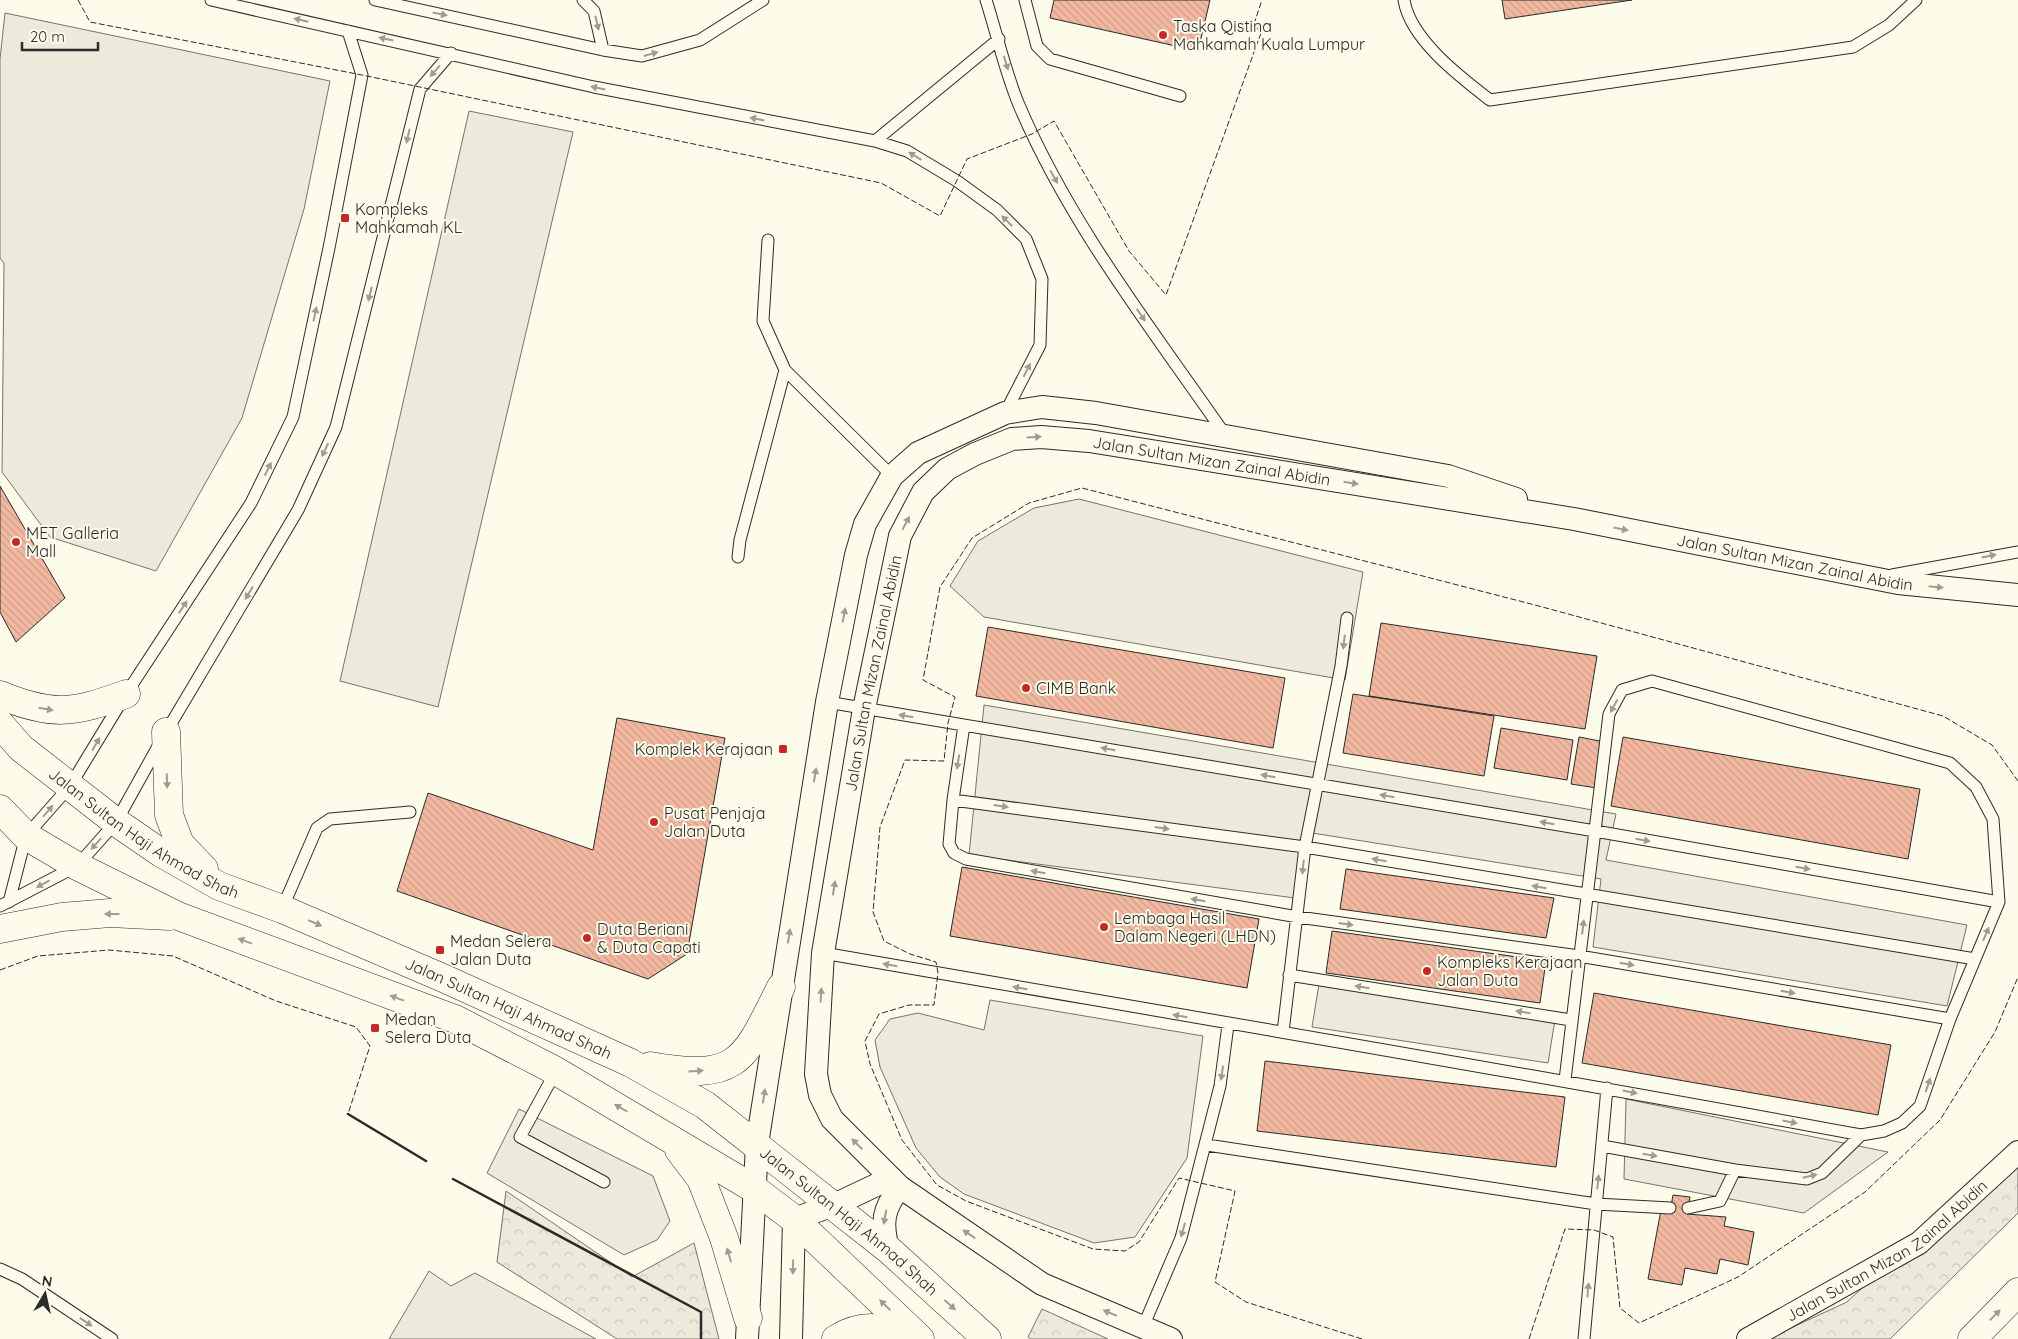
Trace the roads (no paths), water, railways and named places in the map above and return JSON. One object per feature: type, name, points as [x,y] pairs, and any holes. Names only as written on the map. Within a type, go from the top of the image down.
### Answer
[{"type":"street","name":"Jalan Sultan Mizan Zainal Abidin","points":[[748,1329],[753,1188],[757,1144],[780,987],[827,702],[865,524],[892,476],[918,453],[1005,413],[1042,407],[1096,413],[1227,438],[1448,476],[1574,519]]},
{"type":"street","name":"Jalan Sultan Mizan Zainal Abidin","points":[[1171,1339],[1042,1284],[896,1183],[832,1119],[820,1095],[816,1074],[823,953],[864,709],[900,536],[923,492],[947,469],[974,454],[1012,439],[1041,436],[1089,441],[1574,519],[1898,583],[2018,595]]},
{"type":"street","points":[[0,694],[25,705],[59,711],[88,708],[126,694]]},
{"type":"street","name":"Jalan Sultan Haji Ahmad Shah","points":[[0,724],[21,748],[116,822],[162,854],[219,886],[282,909],[631,1063],[705,1105],[757,1144],[888,1249],[988,1339]]},
{"type":"street","points":[[166,732],[169,815],[180,844],[219,886]]},
{"type":"street","name":"Jalan Sultan Haji Ahmad Shah","points":[[0,809],[26,836],[76,866],[178,916],[455,1019],[556,1071],[753,1188],[794,1219],[920,1339]]},
{"type":"street","points":[[0,929],[62,917],[110,913],[178,916]]},
{"type":"street","points":[[631,1063],[692,1072],[714,1070],[737,1062],[756,1038],[780,987]]},
{"type":"street","points":[[663,1133],[701,1179],[724,1238],[748,1329]]},
{"type":"street","name":"Jalan Sultan Mizan Zainal Abidin","points":[[1748,1339],[1919,1242],[2018,1152]]},
{"type":"street","points":[[791,1339],[794,1219],[896,1183]]},
{"type":"street","points":[[888,1249],[884,1231],[884,1216],[896,1183]]},
{"type":"street","points":[[1972,1339],[2018,1292]]},
{"type":"street","points":[[836,1339],[843,1335],[874,1326],[920,1339]]},
{"type":"lane","points":[[211,0],[594,87],[875,141],[906,152],[957,181],[997,210],[1026,239],[1042,279],[1040,345],[1005,413]]},
{"type":"lane","points":[[375,0],[604,50],[642,56],[700,40],[763,0]]},
{"type":"lane","points":[[583,0],[594,10],[604,50]]},
{"type":"lane","points":[[986,0],[1018,104],[1047,164],[1087,236],[1227,438]]},
{"type":"lane","points":[[1025,0],[1037,46],[1050,59],[1180,96]]},
{"type":"lane","points":[[1404,0],[1406,14],[1445,65],[1490,100],[1853,47],[1889,26],[1916,0]]},
{"type":"lane","points":[[5,904],[26,836],[70,786],[126,694],[251,503],[293,417],[329,248],[362,76],[348,31]]},
{"type":"lane","points":[[875,141],[999,39]]},
{"type":"lane","points":[[5,904],[76,866],[116,822],[166,732],[298,510],[336,428],[420,89],[451,53]]},
{"type":"lane","points":[[768,240],[762,321],[785,370],[892,476]]},
{"type":"lane","points":[[738,557],[740,540],[785,370]]},
{"type":"lane","points":[[1873,578],[2018,552]]},
{"type":"lane","points":[[1283,1032],[1305,847],[1316,784],[1341,666],[1347,618]]},
{"type":"lane","points":[[823,953],[1228,1025],[1283,1032],[1565,1080],[1861,1135],[1884,1131],[1902,1123],[1920,1106],[1950,1019],[1999,902],[1993,818],[1976,787],[1950,763],[1652,680],[1622,690],[1609,714],[1565,1080]]},
{"type":"lane","points":[[827,702],[1595,831],[1999,902]]},
{"type":"lane","points":[[964,725],[953,800],[949,844],[954,853],[966,859],[1298,917],[1579,956],[1950,1019]]},
{"type":"lane","points":[[953,800],[1305,847],[1975,959]]},
{"type":"lane","points":[[282,909],[317,828],[330,818],[410,812]]},
{"type":"lane","points":[[1289,975],[1571,1020]]},
{"type":"lane","points":[[1143,1327],[1182,1238],[1220,1086],[1228,1025]]},
{"type":"lane","points":[[556,1071],[520,1137],[604,1182]]},
{"type":"lane","points":[[1584,1339],[1607,1088]]},
{"type":"lane","points":[[1602,1146],[1735,1170],[1807,1179],[1822,1173],[1861,1135]]},
{"type":"lane","points":[[1207,1144],[1596,1204],[1670,1208]]},
{"type":"lane","points":[[1688,1208],[1720,1201],[1735,1170]]},
{"type":"lane","points":[[0,1269],[22,1280],[112,1339]]},
{"type":"place","name":"Taska Qistina Mahkamah Kuala Lumpur","points":[[1163,35]]},
{"type":"place","name":"Kompleks Mahkamah KL","points":[[345,218]]},
{"type":"place","name":"MET Galleria Mall","points":[[16,542]]},
{"type":"place","name":"CIMB Bank","points":[[1026,688]]},
{"type":"place","name":"Komplek Kerajaan","points":[[783,749]]},
{"type":"place","name":"Pusat Penjaja Jalan Duta","points":[[654,822]]},
{"type":"place","name":"Lembaga Hasil Dalam Negeri (LHDN)","points":[[1104,927]]},
{"type":"place","name":"Duta Beriani & Duta Capati","points":[[587,938]]},
{"type":"place","name":"Medan Selera Jalan Duta","points":[[440,950]]},
{"type":"place","name":"Kompleks Kerajaan Jalan Duta","points":[[1427,971]]},
{"type":"place","name":"Medan Selera Duta","points":[[375,1028]]}]
